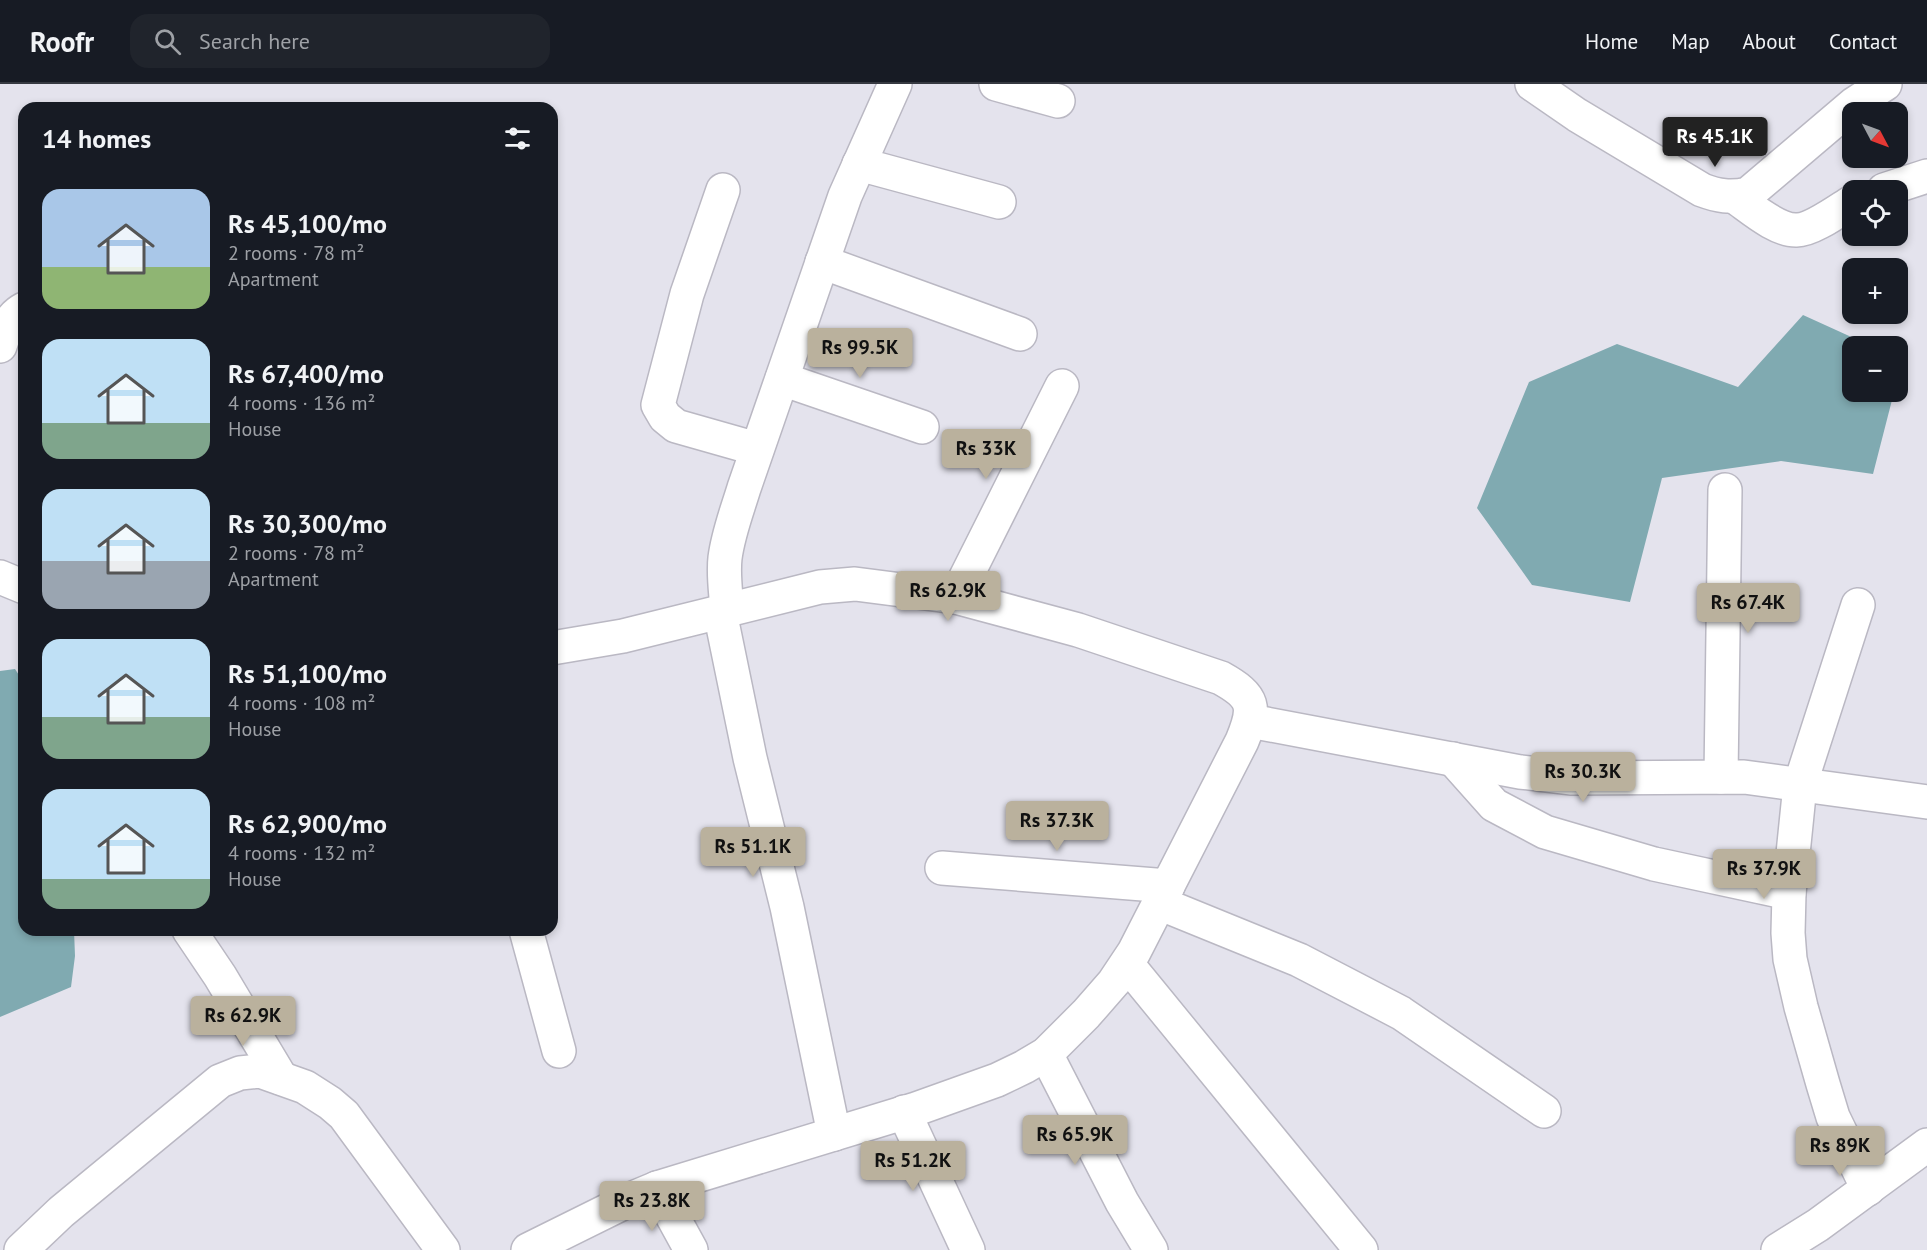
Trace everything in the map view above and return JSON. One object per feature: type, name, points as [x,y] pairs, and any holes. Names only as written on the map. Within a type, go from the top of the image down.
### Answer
[{"type":"street","points":[[834,1134],[787,907],[750,758],[724,611],[725,559],[730,531],[757,449],[845,196],[895,84]]},
{"type":"street","points":[[996,84],[1058,101]]},
{"type":"street","points":[[1532,84],[1577,115],[1702,190],[1720,196],[1735,197],[1748,194],[1854,104],[1885,84]]},
{"type":"street","points":[[859,164],[999,202]]},
{"type":"street","points":[[1908,182],[1927,176]]},
{"type":"street","points":[[723,190],[687,294],[658,405],[665,417],[676,426],[757,449]]},
{"type":"street","points":[[1735,197],[1784,228],[1798,230],[1842,208]]},
{"type":"street","points":[[822,262],[1020,334]]},
{"type":"street","points":[[0,346],[7,326],[18,312]]},
{"type":"street","points":[[782,379],[922,428]]},
{"type":"street","points":[[956,597],[1062,386]]},
{"type":"street","points":[[1721,777],[1725,490]]},
{"type":"street","points":[[0,577],[18,584]]},
{"type":"street","points":[[528,1250],[657,1188],[904,1112],[997,1080],[1046,1054],[1114,982],[1134,952],[1242,741],[1252,710],[1246,696],[1234,685],[1221,678],[1078,630],[956,597],[855,584],[820,586],[623,636],[558,647]]},
{"type":"street","points":[[1858,605],[1800,785],[1789,893],[1788,933],[1790,959],[1801,1007],[1833,1117],[1868,1189]]},
{"type":"street","points":[[1250,721],[1520,772],[1572,778],[1744,777],[1927,802]]},
{"type":"street","points":[[1453,759],[1494,805],[1545,832],[1654,864],[1789,893]]},
{"type":"street","points":[[942,868],[1164,894],[1401,1013],[1544,1111]]},
{"type":"street","points":[[193,936],[220,976],[281,1078]]},
{"type":"street","points":[[527,936],[559,1051]]},
{"type":"street","points":[[1126,964],[1361,1250]]},
{"type":"street","points":[[1046,1054],[1122,1202],[1151,1250]]},
{"type":"street","points":[[21,1250],[61,1212],[219,1081],[240,1073],[260,1071],[305,1087],[344,1115],[444,1250]]},
{"type":"street","points":[[904,1112],[968,1250]]},
{"type":"street","points":[[1778,1250],[1818,1225],[1927,1145]]},
{"type":"street","points":[[657,1188],[691,1250]]},
{"type":"water","points":[[1803,315],[1849,336],[1842,336],[1842,402],[1891,402],[1873,474],[1781,461],[1662,478],[1630,602],[1532,585],[1477,508],[1529,382],[1617,344],[1738,387]]},
{"type":"water","points":[[15,669],[18,674],[18,936],[74,936],[75,956],[71,987],[0,1017],[0,671]]}]
